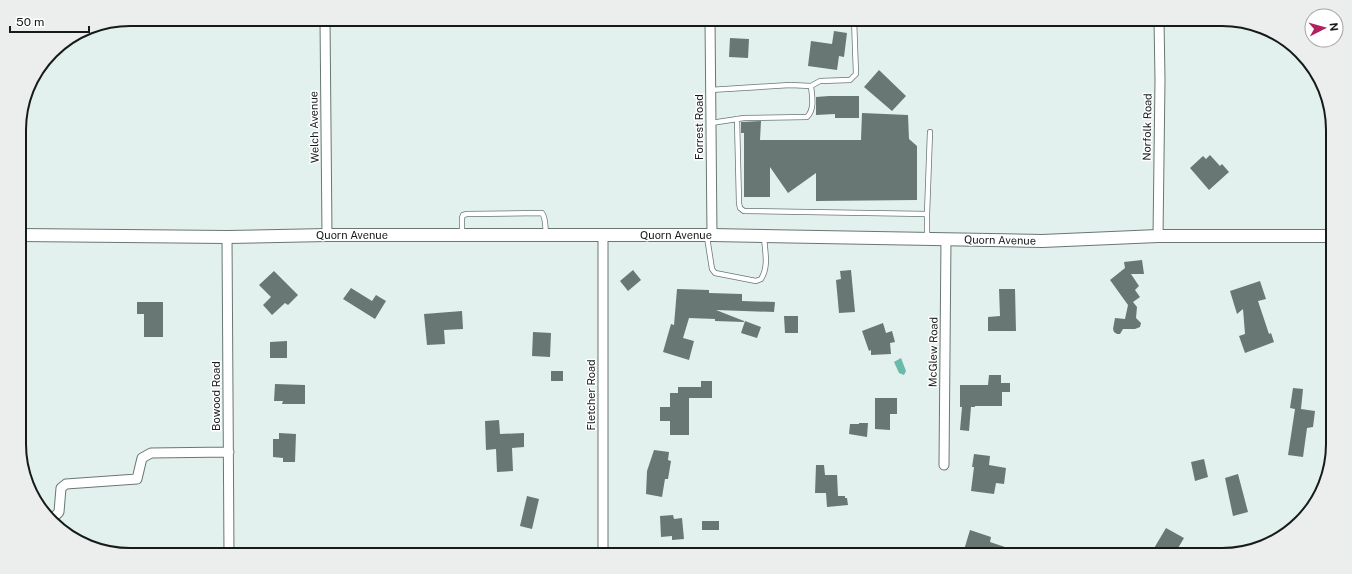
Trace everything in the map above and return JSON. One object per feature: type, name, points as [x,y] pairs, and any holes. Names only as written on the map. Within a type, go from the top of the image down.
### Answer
[{"type":"street","name":"Welch Avenue","points":[[325,26],[327,235]]},
{"type":"street","name":"Forrest Road","points":[[709,235],[711,122],[710,26]]},
{"type":"street","name":"Norfolk Road","points":[[1158,236],[1159,26]]},
{"type":"street","name":"Quorn Avenue","points":[[26,235],[227,237],[327,235],[709,235],[1042,241],[1158,236],[1326,236]]},
{"type":"street","name":"Fletcher Road","points":[[603,235],[603,548]]},
{"type":"street","name":"Bowood Road","points":[[227,237],[229,548]]},
{"type":"street","name":"McGlew Road","points":[[944,465],[946,239]]},
{"type":"street","points":[[56,515],[59,512],[61,488],[66,484],[137,479],[142,458],[151,453],[229,452]]},
{"type":"lane","points":[[710,90],[790,85],[811,86],[820,81],[850,80],[854,78],[856,74],[854,26]]},
{"type":"lane","points":[[711,122],[737,119],[807,117],[810,114],[812,106],[811,86]]},
{"type":"lane","points":[[737,119],[739,203],[740,208],[744,211],[927,214]]},
{"type":"lane","points":[[926,238],[930,132]]},
{"type":"lane","points":[[462,235],[463,215],[539,213],[543,215],[546,235]]},
{"type":"lane","points":[[709,235],[712,269],[715,274],[756,281],[761,279],[765,273],[764,236]]},
{"type":"shaded area","points":[[901,358],[906,371],[904,375],[899,373],[894,362]]},
{"type":"building","points":[[834,31],[847,33],[844,57],[839,56],[837,70],[808,66],[811,41],[832,44]]},
{"type":"building","points":[[730,38],[749,39],[748,58],[729,57]]},
{"type":"building","points":[[879,70],[906,96],[892,111],[864,87]]},
{"type":"building","points":[[859,96],[859,118],[835,118],[835,114],[816,115],[816,97]]},
{"type":"building","points":[[862,113],[908,115],[909,139],[917,146],[917,200],[816,201],[816,173],[788,193],[770,167],[770,197],[744,197],[744,133],[741,133],[741,122],[761,121],[760,140],[861,140]]},
{"type":"building","points":[[1210,155],[1220,166],[1222,164],[1229,172],[1209,190],[1190,168],[1203,156],[1206,159]]},
{"type":"building","points":[[1142,260],[1144,274],[1131,274],[1139,286],[1135,290],[1140,297],[1133,302],[1137,307],[1136,318],[1141,323],[1140,327],[1135,329],[1123,329],[1120,334],[1117,334],[1113,329],[1115,318],[1125,319],[1128,305],[1110,280],[1125,268],[1124,262]]},
{"type":"building","points":[[633,270],[641,280],[628,291],[620,281]]},
{"type":"building","points":[[851,270],[855,312],[839,313],[836,280],[841,279],[840,271]]},
{"type":"building","points":[[274,271],[298,295],[288,305],[285,303],[272,315],[263,305],[271,297],[259,285]]},
{"type":"building","points":[[1260,281],[1266,299],[1258,301],[1269,334],[1271,333],[1274,342],[1245,353],[1239,336],[1245,334],[1243,309],[1237,314],[1230,291]]},
{"type":"building","points":[[351,288],[372,301],[376,295],[386,301],[375,319],[343,299]]},
{"type":"building","points":[[677,289],[709,290],[709,293],[742,294],[742,301],[775,302],[774,312],[716,310],[744,322],[689,318],[683,338],[694,341],[689,360],[663,352],[671,324],[674,325]]},
{"type":"building","points":[[999,289],[1015,289],[1016,331],[988,331],[988,317],[1000,316]]},
{"type":"building","points":[[137,302],[163,302],[163,337],[144,337],[144,314],[137,314]]},
{"type":"building","points":[[462,311],[463,329],[444,330],[445,344],[427,345],[424,314]]},
{"type":"building","points":[[784,316],[798,316],[798,333],[785,333]]},
{"type":"building","points":[[745,321],[761,327],[757,338],[741,333]]},
{"type":"building","points":[[883,323],[886,333],[892,331],[895,342],[890,343],[891,354],[871,355],[871,350],[869,351],[862,331]]},
{"type":"building","points":[[533,332],[551,333],[550,357],[532,356]]},
{"type":"building","points":[[287,341],[287,358],[270,358],[270,342]]},
{"type":"building","points":[[551,371],[563,371],[563,381],[551,381]]},
{"type":"building","points":[[989,375],[1001,375],[1001,383],[1010,383],[1010,392],[1002,392],[1002,406],[971,407],[969,431],[960,430],[962,407],[960,407],[960,385],[988,385]]},
{"type":"building","points":[[701,381],[712,381],[712,398],[689,398],[689,435],[670,435],[670,421],[660,421],[660,407],[670,407],[670,393],[678,393],[678,387],[701,387]]},
{"type":"building","points":[[275,384],[305,385],[305,404],[282,404],[283,401],[274,401]]},
{"type":"building","points":[[1293,388],[1303,389],[1301,409],[1315,411],[1313,427],[1307,428],[1303,457],[1288,455],[1295,409],[1290,408]]},
{"type":"building","points":[[875,398],[897,398],[897,414],[890,414],[890,430],[875,429]]},
{"type":"building","points":[[499,420],[500,434],[524,433],[524,447],[512,448],[513,471],[497,472],[496,449],[486,450],[485,421]]},
{"type":"building","points":[[868,423],[867,437],[849,434],[850,424]]},
{"type":"building","points":[[279,433],[296,434],[295,462],[283,462],[283,458],[273,457],[273,439],[279,439]]},
{"type":"building","points":[[654,450],[669,452],[668,460],[671,461],[668,479],[665,479],[662,497],[646,494],[647,471]]},
{"type":"building","points":[[974,454],[990,456],[989,465],[1006,468],[1004,484],[996,483],[994,494],[971,491]]},
{"type":"building","points":[[1204,459],[1208,477],[1195,481],[1191,462]]},
{"type":"building","points":[[816,465],[824,465],[825,475],[837,475],[838,496],[845,496],[845,498],[847,498],[848,505],[827,507],[826,493],[815,493]]},
{"type":"building","points":[[1238,474],[1248,512],[1233,516],[1225,478]]},
{"type":"building","points":[[527,496],[539,499],[532,529],[520,526]]},
{"type":"building","points":[[673,515],[674,519],[682,518],[684,539],[672,540],[672,536],[661,537],[660,516]]},
{"type":"building","points":[[702,521],[719,521],[719,530],[702,530]]},
{"type":"building","points":[[1166,528],[1184,538],[1178,548],[1154,548]]},
{"type":"building","points":[[970,530],[991,537],[990,542],[1005,547],[1005,548],[965,548]]}]
